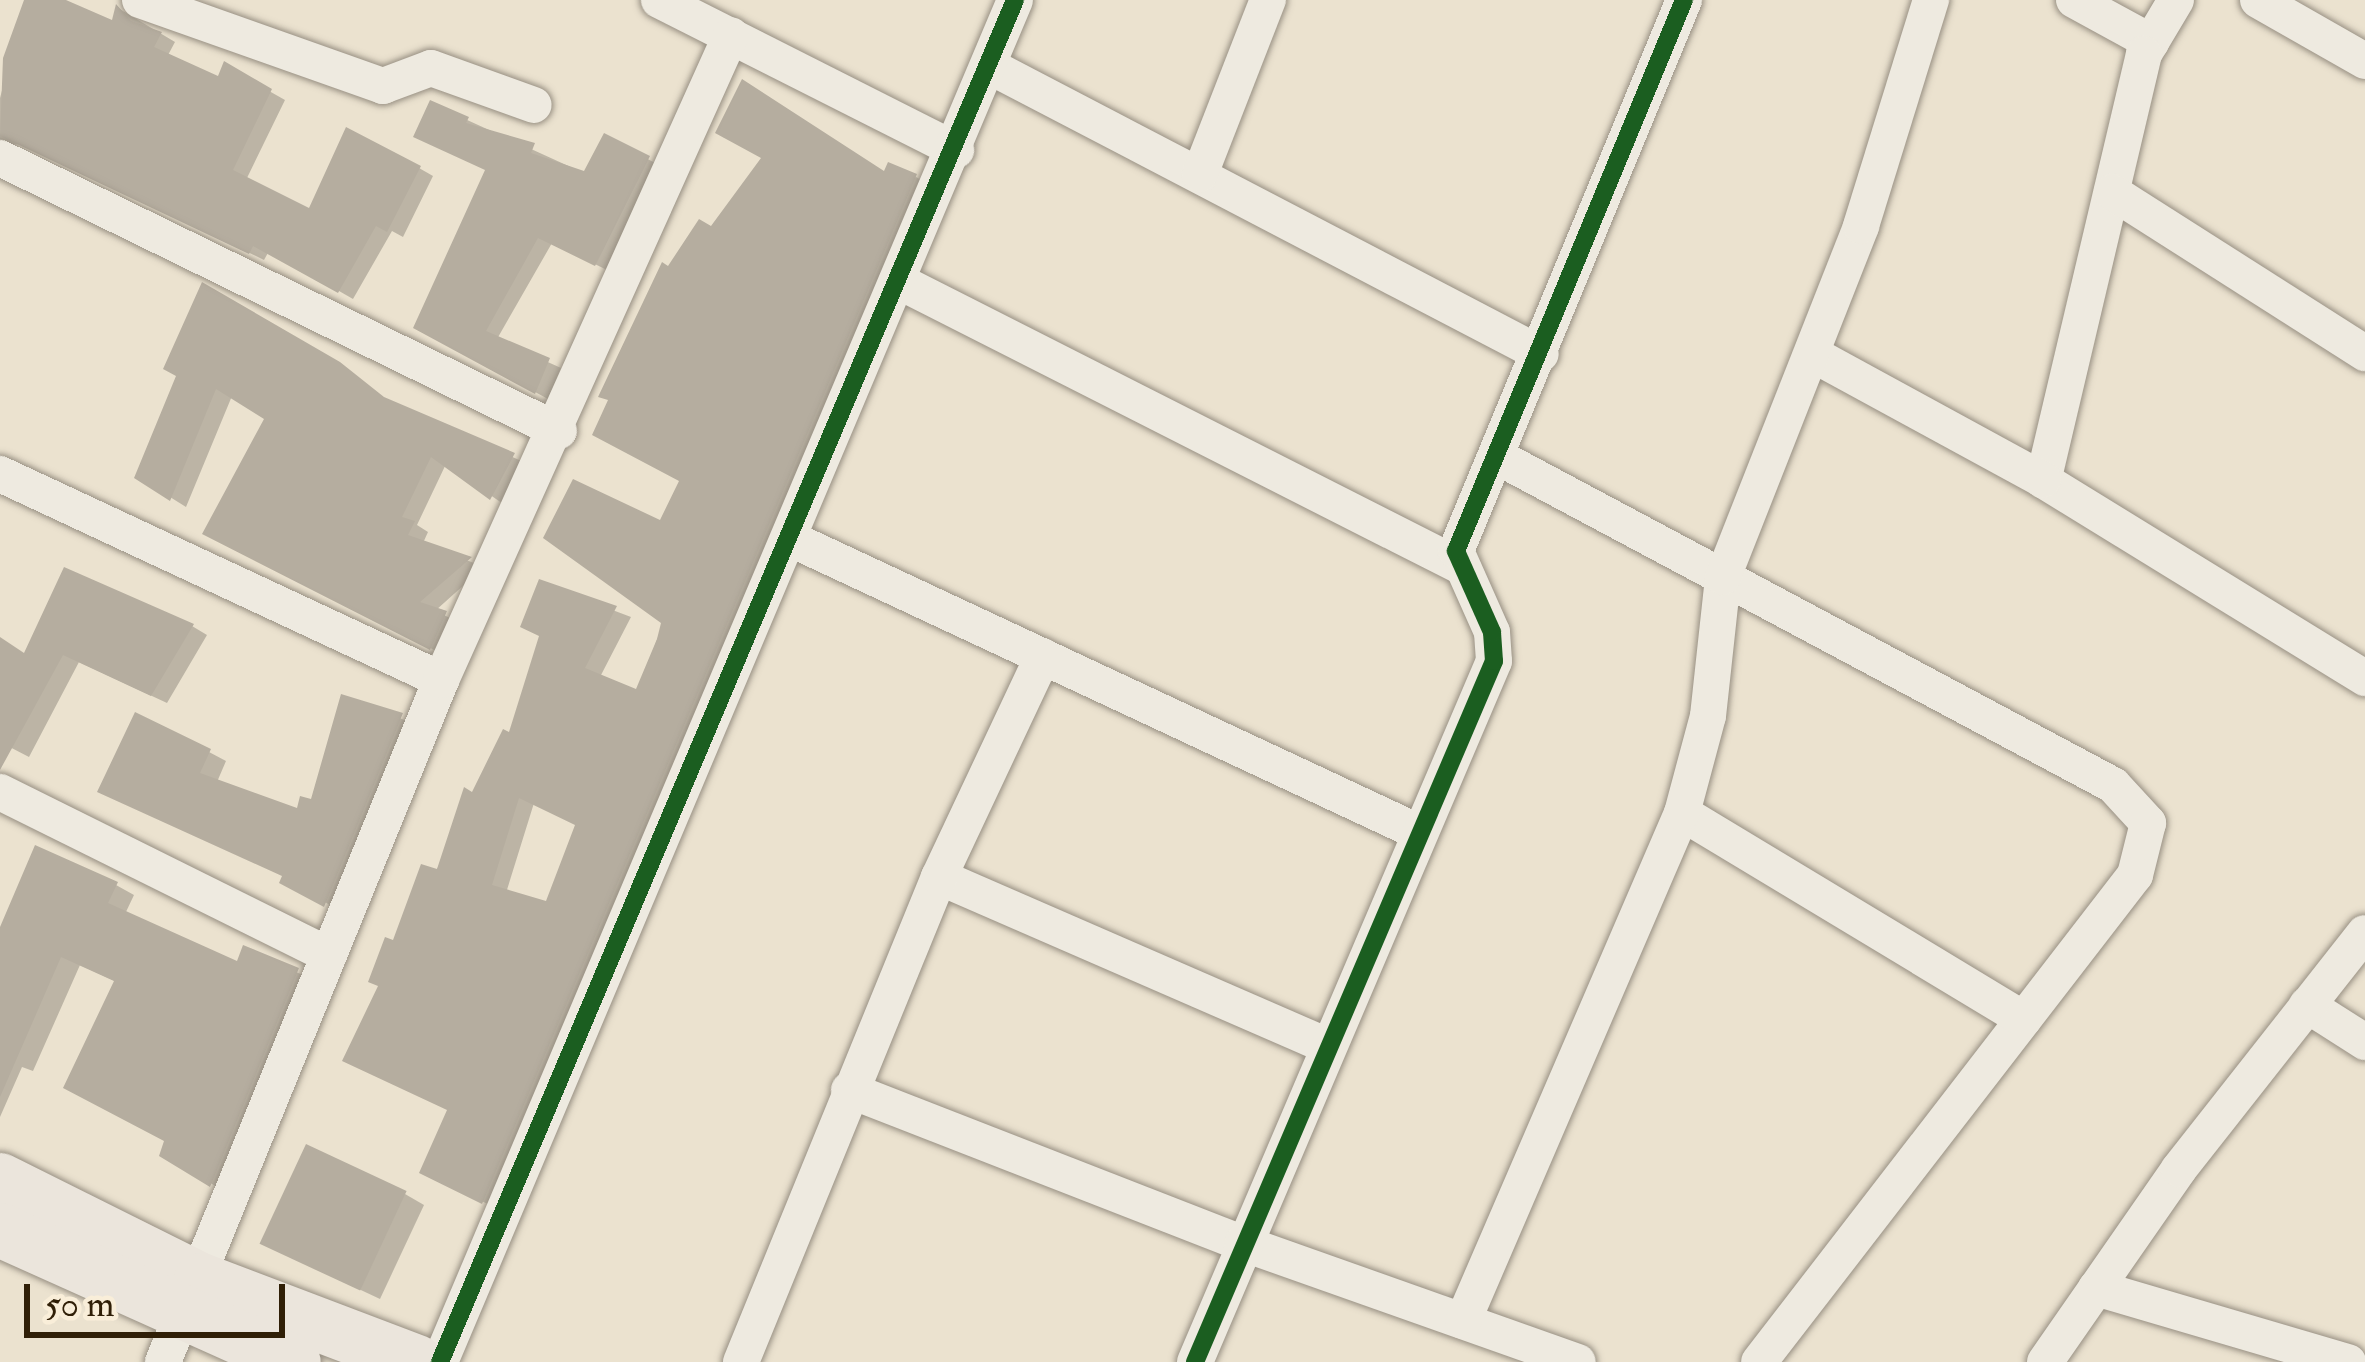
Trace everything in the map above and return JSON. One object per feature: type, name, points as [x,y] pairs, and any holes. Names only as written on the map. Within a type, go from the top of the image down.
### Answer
[{"type":"highway","points":[[0,1180],[182,1320],[417,1362]]},
{"type":"highway","points":[[0,1230],[182,1320],[294,1362]]},
{"type":"street","points":[[140,0],[382,86],[431,68],[534,105]]},
{"type":"street","points":[[658,0],[956,149]]},
{"type":"street","points":[[440,1362],[991,67],[1015,0]]},
{"type":"street","points":[[1200,174],[1268,0]]},
{"type":"street","points":[[1195,1362],[1416,831],[1494,661],[1492,632],[1460,566],[1461,536],[1684,0]]},
{"type":"street","points":[[1463,1321],[1682,813],[1708,716],[1723,577],[1814,355],[1931,0]]},
{"type":"street","points":[[2074,0],[2151,42]]},
{"type":"street","points":[[2043,480],[2151,42],[2176,0]]},
{"type":"street","points":[[2258,0],[2365,61]]},
{"type":"street","points":[[182,1320],[441,680],[559,431],[730,35]]},
{"type":"street","points":[[991,67],[1541,353]]},
{"type":"street","points":[[0,158],[559,431]]},
{"type":"street","points":[[2112,192],[2365,353]]},
{"type":"street","points":[[900,282],[1460,566]]},
{"type":"street","points":[[1814,355],[2043,480],[2365,678]]},
{"type":"street","points":[[1496,456],[2136,801],[2148,823],[2135,875],[1759,1362]]},
{"type":"street","points":[[0,474],[441,680]]},
{"type":"street","points":[[791,539],[1416,831]]},
{"type":"street","points":[[741,1362],[939,878],[1042,656]]},
{"type":"street","points":[[0,792],[329,955]]},
{"type":"street","points":[[1682,813],[2024,1019]]},
{"type":"street","points":[[939,878],[1326,1045]]},
{"type":"street","points":[[2044,1362],[2365,932]]},
{"type":"street","points":[[2308,1005],[2365,1042]]},
{"type":"street","points":[[849,1090],[1242,1243],[1578,1362]]},
{"type":"street","points":[[2096,1288],[2348,1362]]},
{"type":"building","points":[[24,0],[66,0],[112,20],[116,4],[131,21],[162,32],[154,47],[218,76],[224,61],[272,89],[233,170],[309,208],[346,127],[421,166],[387,232],[376,226],[338,293],[253,246],[249,254],[0,136],[3,58]]},
{"type":"building","points":[[742,79],[884,171],[888,162],[917,174],[482,1204],[419,1173],[447,1110],[342,1061],[378,986],[368,982],[385,937],[393,940],[421,864],[437,869],[464,787],[472,792],[503,729],[509,732],[539,636],[520,627],[539,579],[617,606],[585,668],[636,689],[657,639],[661,623],[543,538],[573,479],[660,520],[679,481],[592,435],[608,400],[598,397],[662,262],[668,266],[699,219],[711,226],[761,158],[715,133]],"holes":[[[519,798],[575,825],[546,901],[492,885]]]},
{"type":"building","points":[[430,100],[469,117],[466,123],[535,143],[531,153],[584,171],[604,133],[650,156],[595,266],[538,238],[486,331],[550,358],[535,394],[413,328],[485,170],[413,137]]},
{"type":"building","points":[[202,282],[340,362],[384,397],[515,453],[490,500],[431,457],[402,517],[415,521],[408,535],[472,557],[420,602],[447,611],[430,650],[202,534],[264,419],[216,389],[170,501],[134,478],[176,376],[163,369]]},
{"type":"building","points":[[64,567],[194,624],[151,696],[63,655],[0,770],[0,637],[24,653]]},
{"type":"building","points":[[341,694],[403,713],[324,907],[279,883],[282,876],[97,792],[135,712],[211,749],[200,773],[297,808],[300,796],[311,799]]},
{"type":"building","points":[[35,845],[118,882],[108,903],[237,961],[243,945],[299,968],[210,1187],[159,1156],[164,1141],[63,1088],[114,981],[61,957],[0,1097],[0,927]]},
{"type":"building","points":[[306,1144],[407,1191],[360,1291],[260,1244]]},
{"type":"cycle path","points":[[440,1362],[1015,0]]},
{"type":"cycle path","points":[[1195,1362],[1494,661],[1492,632],[1456,551],[1684,0]]}]
